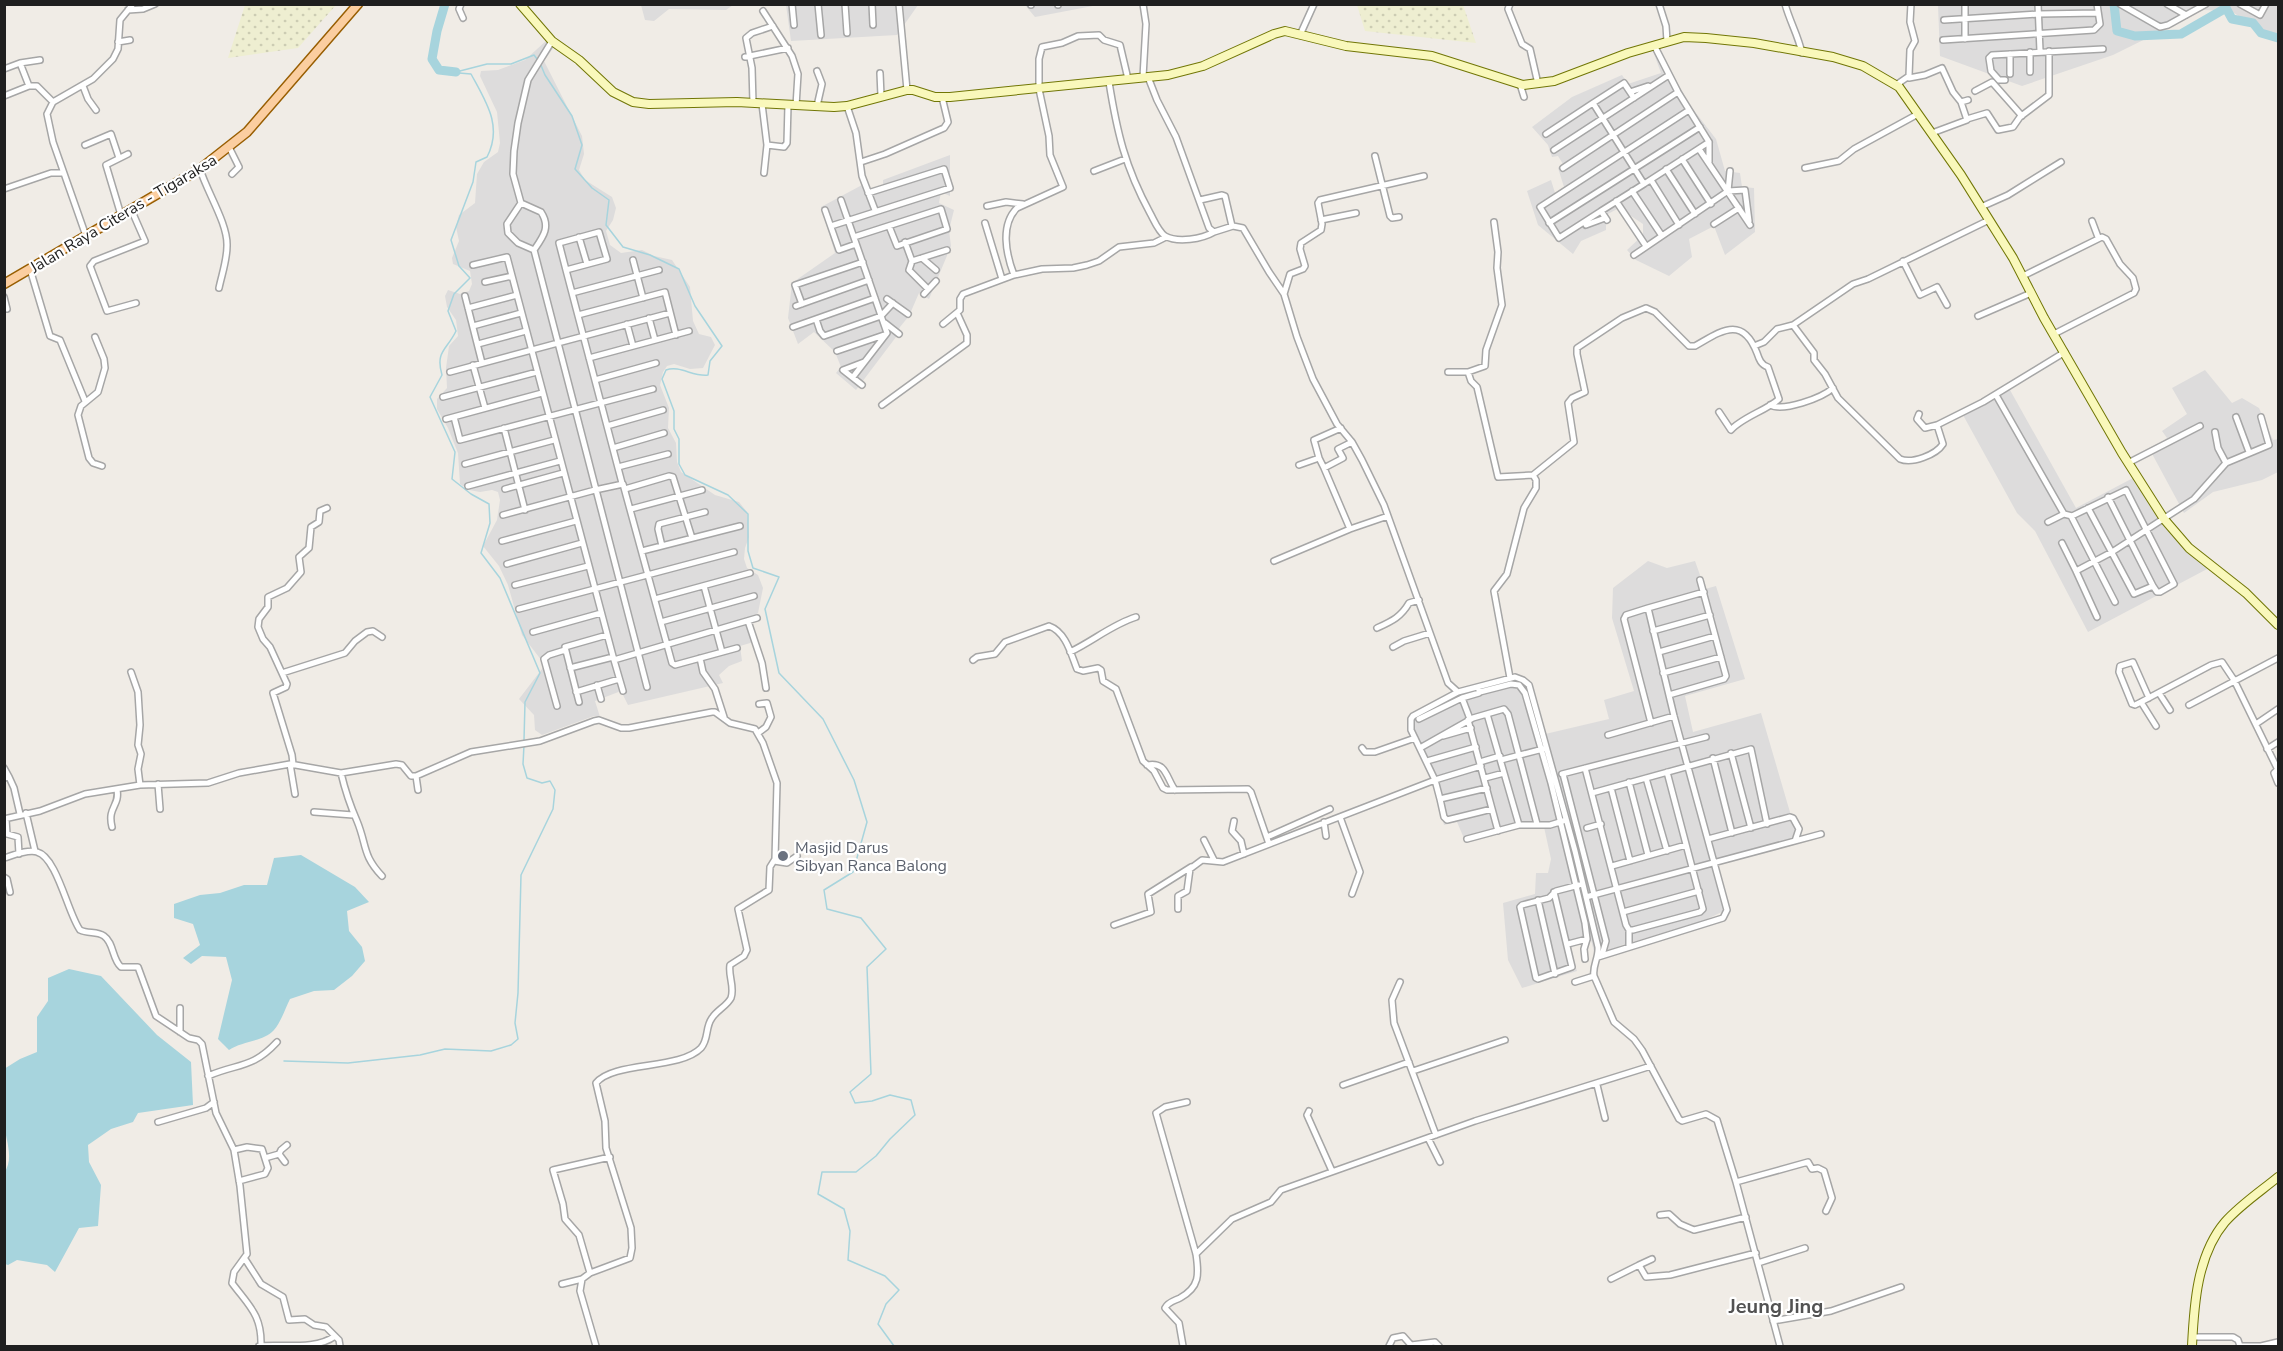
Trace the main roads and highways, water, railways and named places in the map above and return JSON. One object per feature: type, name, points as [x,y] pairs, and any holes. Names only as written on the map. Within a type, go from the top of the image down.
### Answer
[{"type":"main road","name":"Jalan Raya Citeras - Tigaraksa","points":[[4,284],[30,266],[86,237],[200,169],[229,147],[247,132],[358,4]]},
{"type":"water","points":[[301,855],[355,887],[369,902],[347,911],[349,931],[362,947],[365,961],[352,976],[334,990],[314,991],[290,999],[274,1030],[229,1050],[218,1039],[232,980],[226,957],[202,956],[191,964],[183,958],[200,945],[193,924],[174,918],[174,904],[200,895],[220,893],[244,885],[267,885],[274,858]]},
{"type":"water","points":[[69,969],[101,976],[157,1035],[191,1062],[193,1105],[138,1113],[133,1122],[111,1129],[88,1145],[89,1162],[101,1185],[98,1226],[79,1228],[55,1272],[47,1265],[17,1260],[8,1265],[5,1264],[4,1173],[9,1155],[4,1122],[4,1069],[37,1052],[37,1017],[48,1001],[48,978]]},
{"type":"waterway","points":[[445,4],[432,59],[439,70],[456,72]]},
{"type":"waterway","points":[[2114,4],[2117,31],[2135,36],[2181,34],[2226,8],[2232,19],[2253,23],[2261,33],[2278,38]]},
{"type":"waterway","points":[[456,72],[487,64],[511,64],[534,55],[537,59]]},
{"type":"waterway","points":[[540,63],[545,75],[572,116],[582,145],[575,169],[592,188],[609,200],[606,225],[623,247],[650,255],[679,269],[695,306],[722,346],[710,361],[708,375],[671,369],[666,370],[662,379],[674,411],[674,429],[679,439],[679,464],[685,475],[728,495],[748,514],[748,551],[753,568],[779,577],[765,609],[779,673],[823,719],[854,780],[867,822],[853,872],[824,890],[827,909],[861,918],[886,949],[867,967],[871,1074],[850,1092],[855,1103],[872,1101],[890,1095],[911,1100],[915,1115],[876,1156],[856,1172],[822,1172],[818,1194],[844,1209],[850,1231],[848,1260],[885,1276],[899,1290],[886,1304],[878,1324],[894,1346]]},
{"type":"waterway","points":[[459,73],[471,74],[482,94],[491,114],[493,135],[492,146],[487,157],[476,162],[473,182],[451,240],[459,266],[470,278],[454,294],[448,311],[456,331],[441,356],[442,375],[430,397],[455,452],[452,479],[489,504],[490,523],[481,553],[500,578],[540,673],[525,702],[524,740]]},
{"type":"waterway","points":[[284,1061],[348,1063],[420,1055],[445,1049],[491,1051],[511,1045],[518,1039],[515,1023],[521,875],[553,809],[555,790],[550,781],[542,783],[527,778],[523,764],[524,745]]},
{"type":"place","name":"Masjid Darus Sibyan Ranca Balong","points":[[783,856]]},
{"type":"district","name":"Jeung Jing","points":[[1776,1306]]}]
